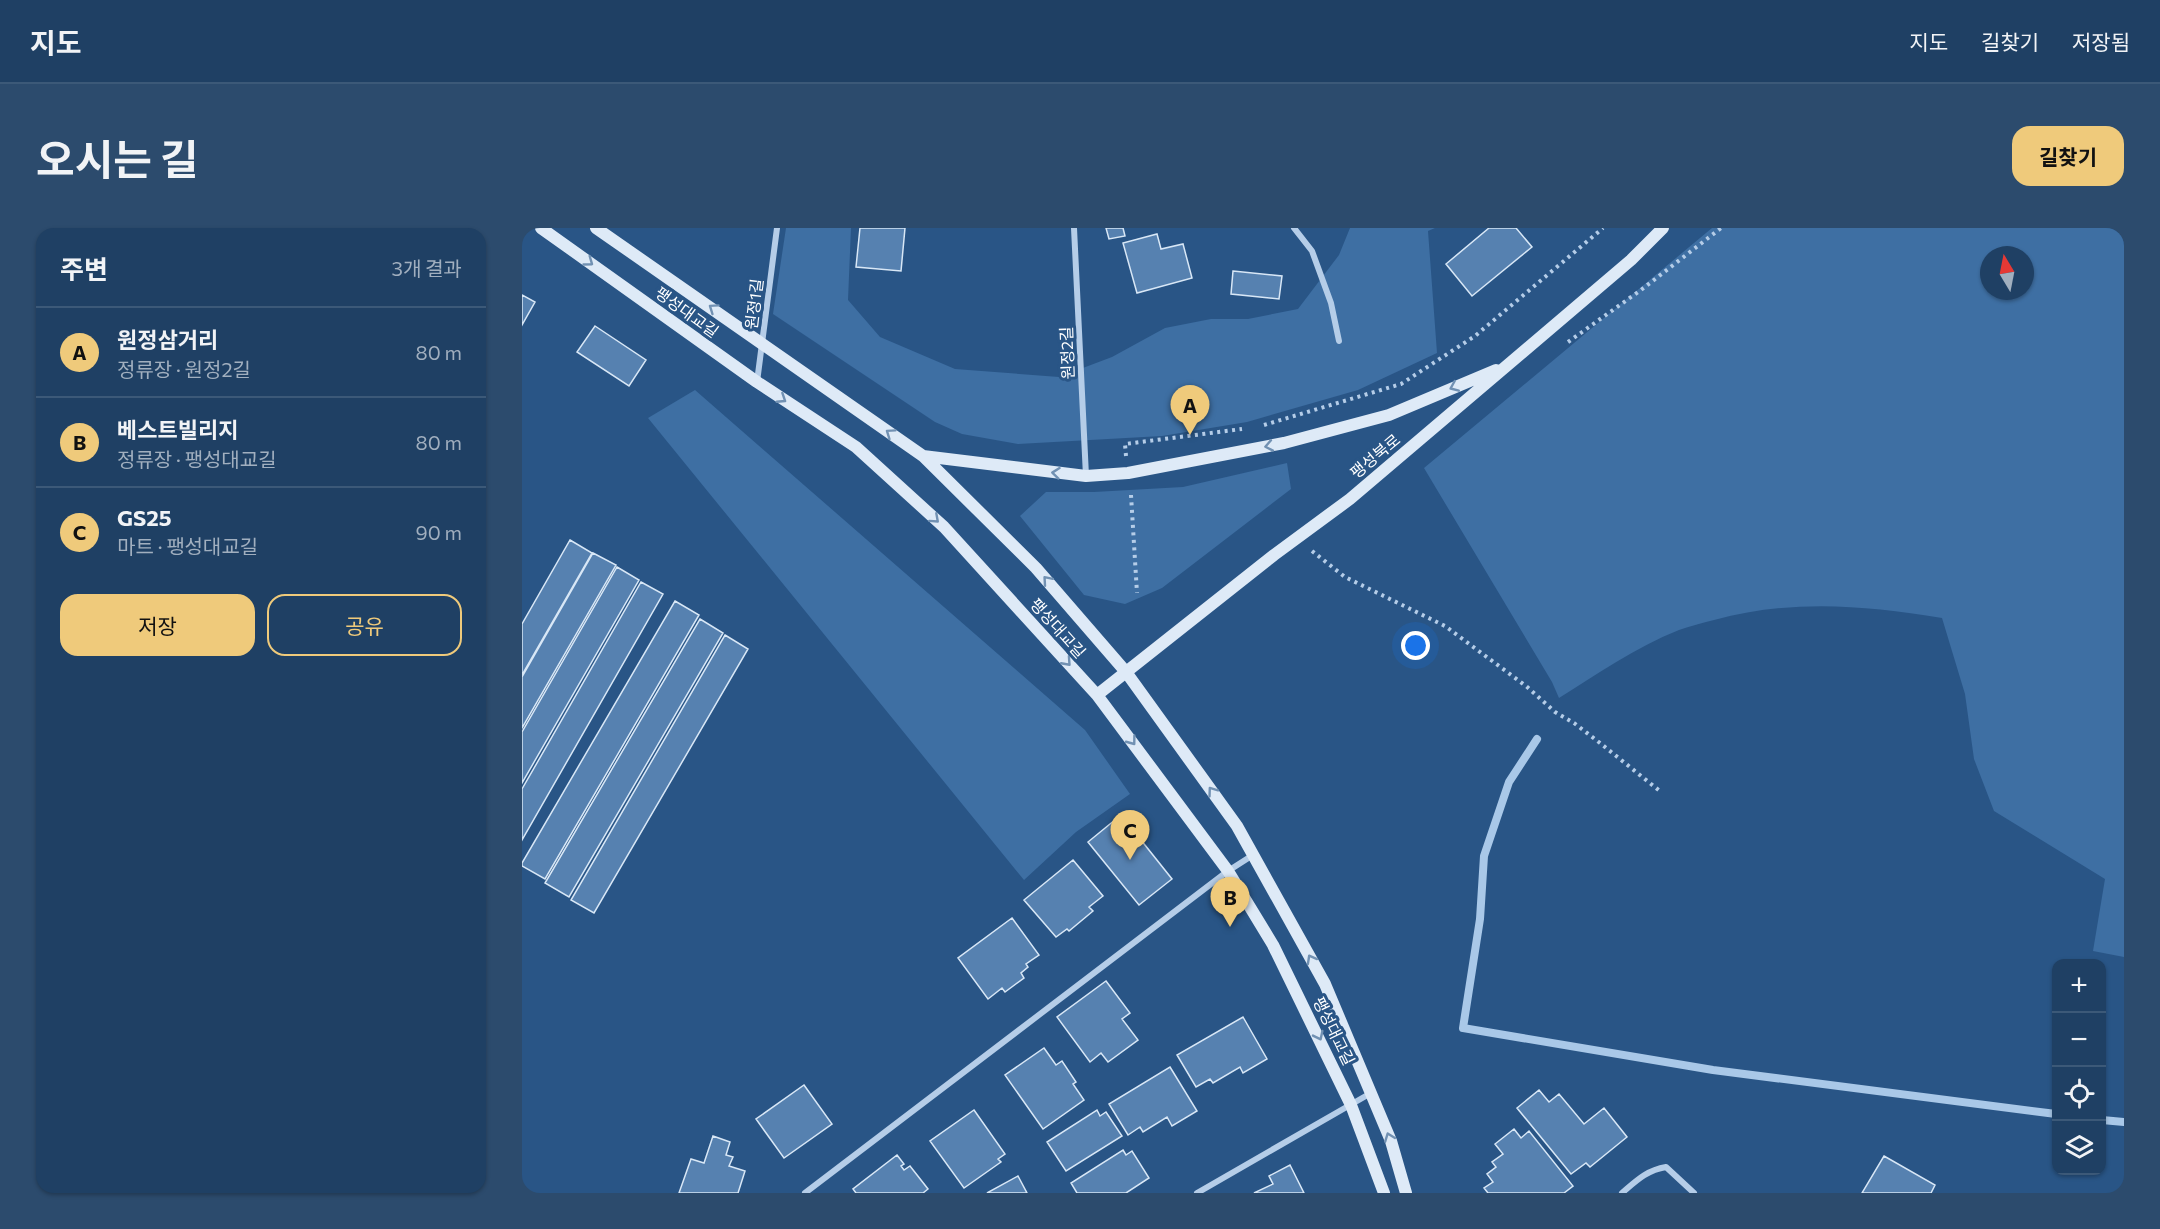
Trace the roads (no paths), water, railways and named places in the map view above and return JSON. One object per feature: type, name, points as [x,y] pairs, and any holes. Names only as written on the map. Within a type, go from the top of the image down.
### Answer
[{"type":"main road","name":"팽성대교길","points":[[541,228],[757,382],[856,447],[944,527],[1097,695],[1228,871],[1273,945],[1351,1105],[1384,1193]]},
{"type":"main road","points":[[596,228],[923,456],[1036,568],[1126,672],[1237,826],[1325,984],[1391,1141],[1406,1193]]},
{"type":"main road","name":"팽성북로","points":[[1097,695],[1350,499],[1631,260],[1663,228]]},
{"type":"main road","points":[[923,456],[1086,476],[1128,473],[1284,443],[1389,415],[1508,365]]},
{"type":"street","name":"원정1길","points":[[757,382],[777,228]]},
{"type":"street","name":"원정2길","points":[[1074,228],[1086,476]]},
{"type":"street","points":[[1294,228],[1312,250],[1331,303],[1339,341]]},
{"type":"street","points":[[805,1193],[1228,871],[1253,855]]},
{"type":"street","points":[[1197,1193],[1371,1093]]},
{"type":"street","points":[[1622,1193],[1644,1174],[1666,1167],[1694,1193]]},
{"type":"waterway","points":[[1537,739],[1509,782],[1484,856],[1480,919],[1463,1028],[1713,1070],[2052,1113]]},
{"type":"waterway","points":[[2106,1120],[2124,1122]]},
{"type":"place","name":"원정삼거리","points":[[1190,435]]},
{"type":"place","name":"GS25","points":[[1130,860]]},
{"type":"place","name":"베스트빌리지","points":[[1230,927]]}]
